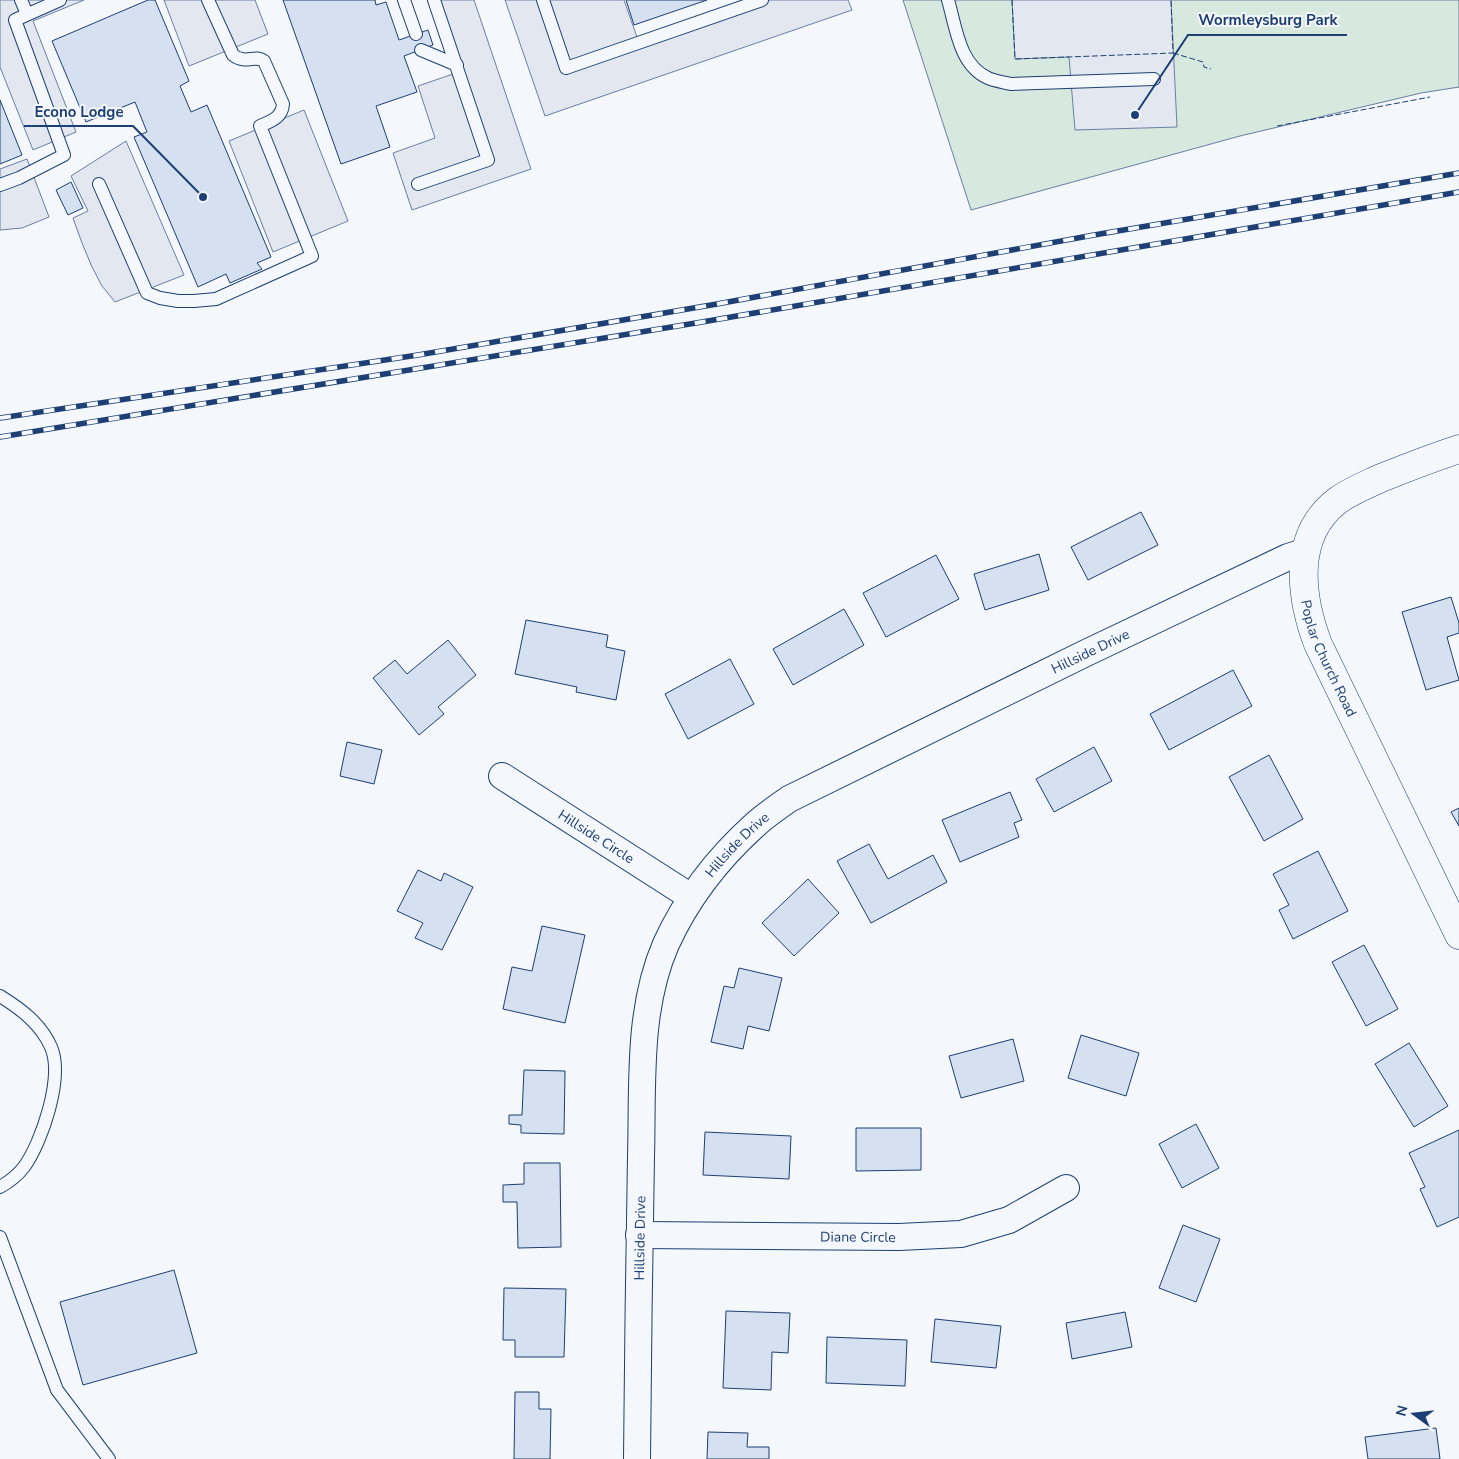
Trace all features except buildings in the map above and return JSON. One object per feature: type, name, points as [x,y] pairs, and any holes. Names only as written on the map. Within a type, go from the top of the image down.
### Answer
[{"type":"street","name":"Poplar Church Road","points":[[1459,449],[1415,464],[1361,487],[1338,500],[1316,523],[1304,552],[1304,586],[1312,628],[1318,644],[1459,935]]},
{"type":"street","name":"Hillside Drive","points":[[637,1459],[644,1035],[652,987],[666,945],[691,897],[731,848],[757,823],[789,799],[1094,649],[1288,557],[1304,552]]},
{"type":"street","name":"Hillside Circle","points":[[502,776],[691,897]]},
{"type":"street","name":"Diane Circle","points":[[640,1235],[899,1237],[961,1234],[1009,1220],[1066,1188]]},
{"type":"lane","points":[[21,0],[27,14]]},
{"type":"lane","points":[[0,185],[19,178],[64,155],[15,20],[60,0]]},
{"type":"lane","points":[[99,184],[147,293],[160,298],[194,301],[216,299],[312,256],[260,126],[279,117],[283,111],[283,104],[264,61],[258,58],[246,61],[239,60],[233,55],[208,0]]},
{"type":"lane","points":[[404,0],[416,34]]},
{"type":"lane","points":[[418,184],[488,160],[434,0]]},
{"type":"lane","points":[[542,0],[566,68],[762,0]]},
{"type":"lane","points":[[948,0],[962,49],[972,68],[988,79],[1011,84],[1154,79]]},
{"type":"lane","points":[[421,50],[457,65]]},
{"type":"lane","points":[[0,996],[32,1020],[44,1033],[52,1049],[55,1066],[53,1092],[46,1123],[37,1144],[24,1168],[0,1187]]},
{"type":"lane","points":[[0,1238],[57,1390],[109,1459]]},
{"type":"shaded area","points":[[0,0],[84,0],[33,21],[76,132],[33,150],[0,67]]},
{"type":"shaded area","points":[[164,0],[255,0],[268,34],[189,66]]},
{"type":"shaded area","points":[[431,0],[474,0],[531,169],[412,210],[393,153],[435,138],[418,86],[456,73]]},
{"type":"shaded area","points":[[505,0],[624,0],[638,40],[753,0],[848,0],[852,10],[545,116]]},
{"type":"shaded area","points":[[903,0],[1459,0],[1459,87],[1421,93],[1240,136],[971,210]]},
{"type":"shaded area","points":[[1012,0],[1171,0],[1177,127],[1075,130],[1069,57],[1015,59]]},
{"type":"shaded area","points":[[304,110],[348,221],[273,252],[229,141]]},
{"type":"shaded area","points":[[126,141],[184,275],[115,302],[102,286],[92,267],[73,218],[88,211],[71,176]]},
{"type":"shaded area","points":[[27,159],[49,217],[22,228],[0,230],[0,169]]},
{"type":"railway","points":[[0,418],[418,355],[717,304],[1094,235],[1459,173]]},
{"type":"railway","points":[[0,437],[702,322],[1459,192]]},
{"type":"fence","points":[[1012,0],[1015,59],[1173,53],[1171,0]]},
{"type":"fence","points":[[1173,53],[1203,62],[1204,67],[1211,69]]},
{"type":"fence","points":[[1277,126],[1430,97]]},
{"type":"place","name":"Wormleysburg Park","points":[[1135,115]]},
{"type":"place","name":"Econo Lodge","points":[[203,197]]}]
